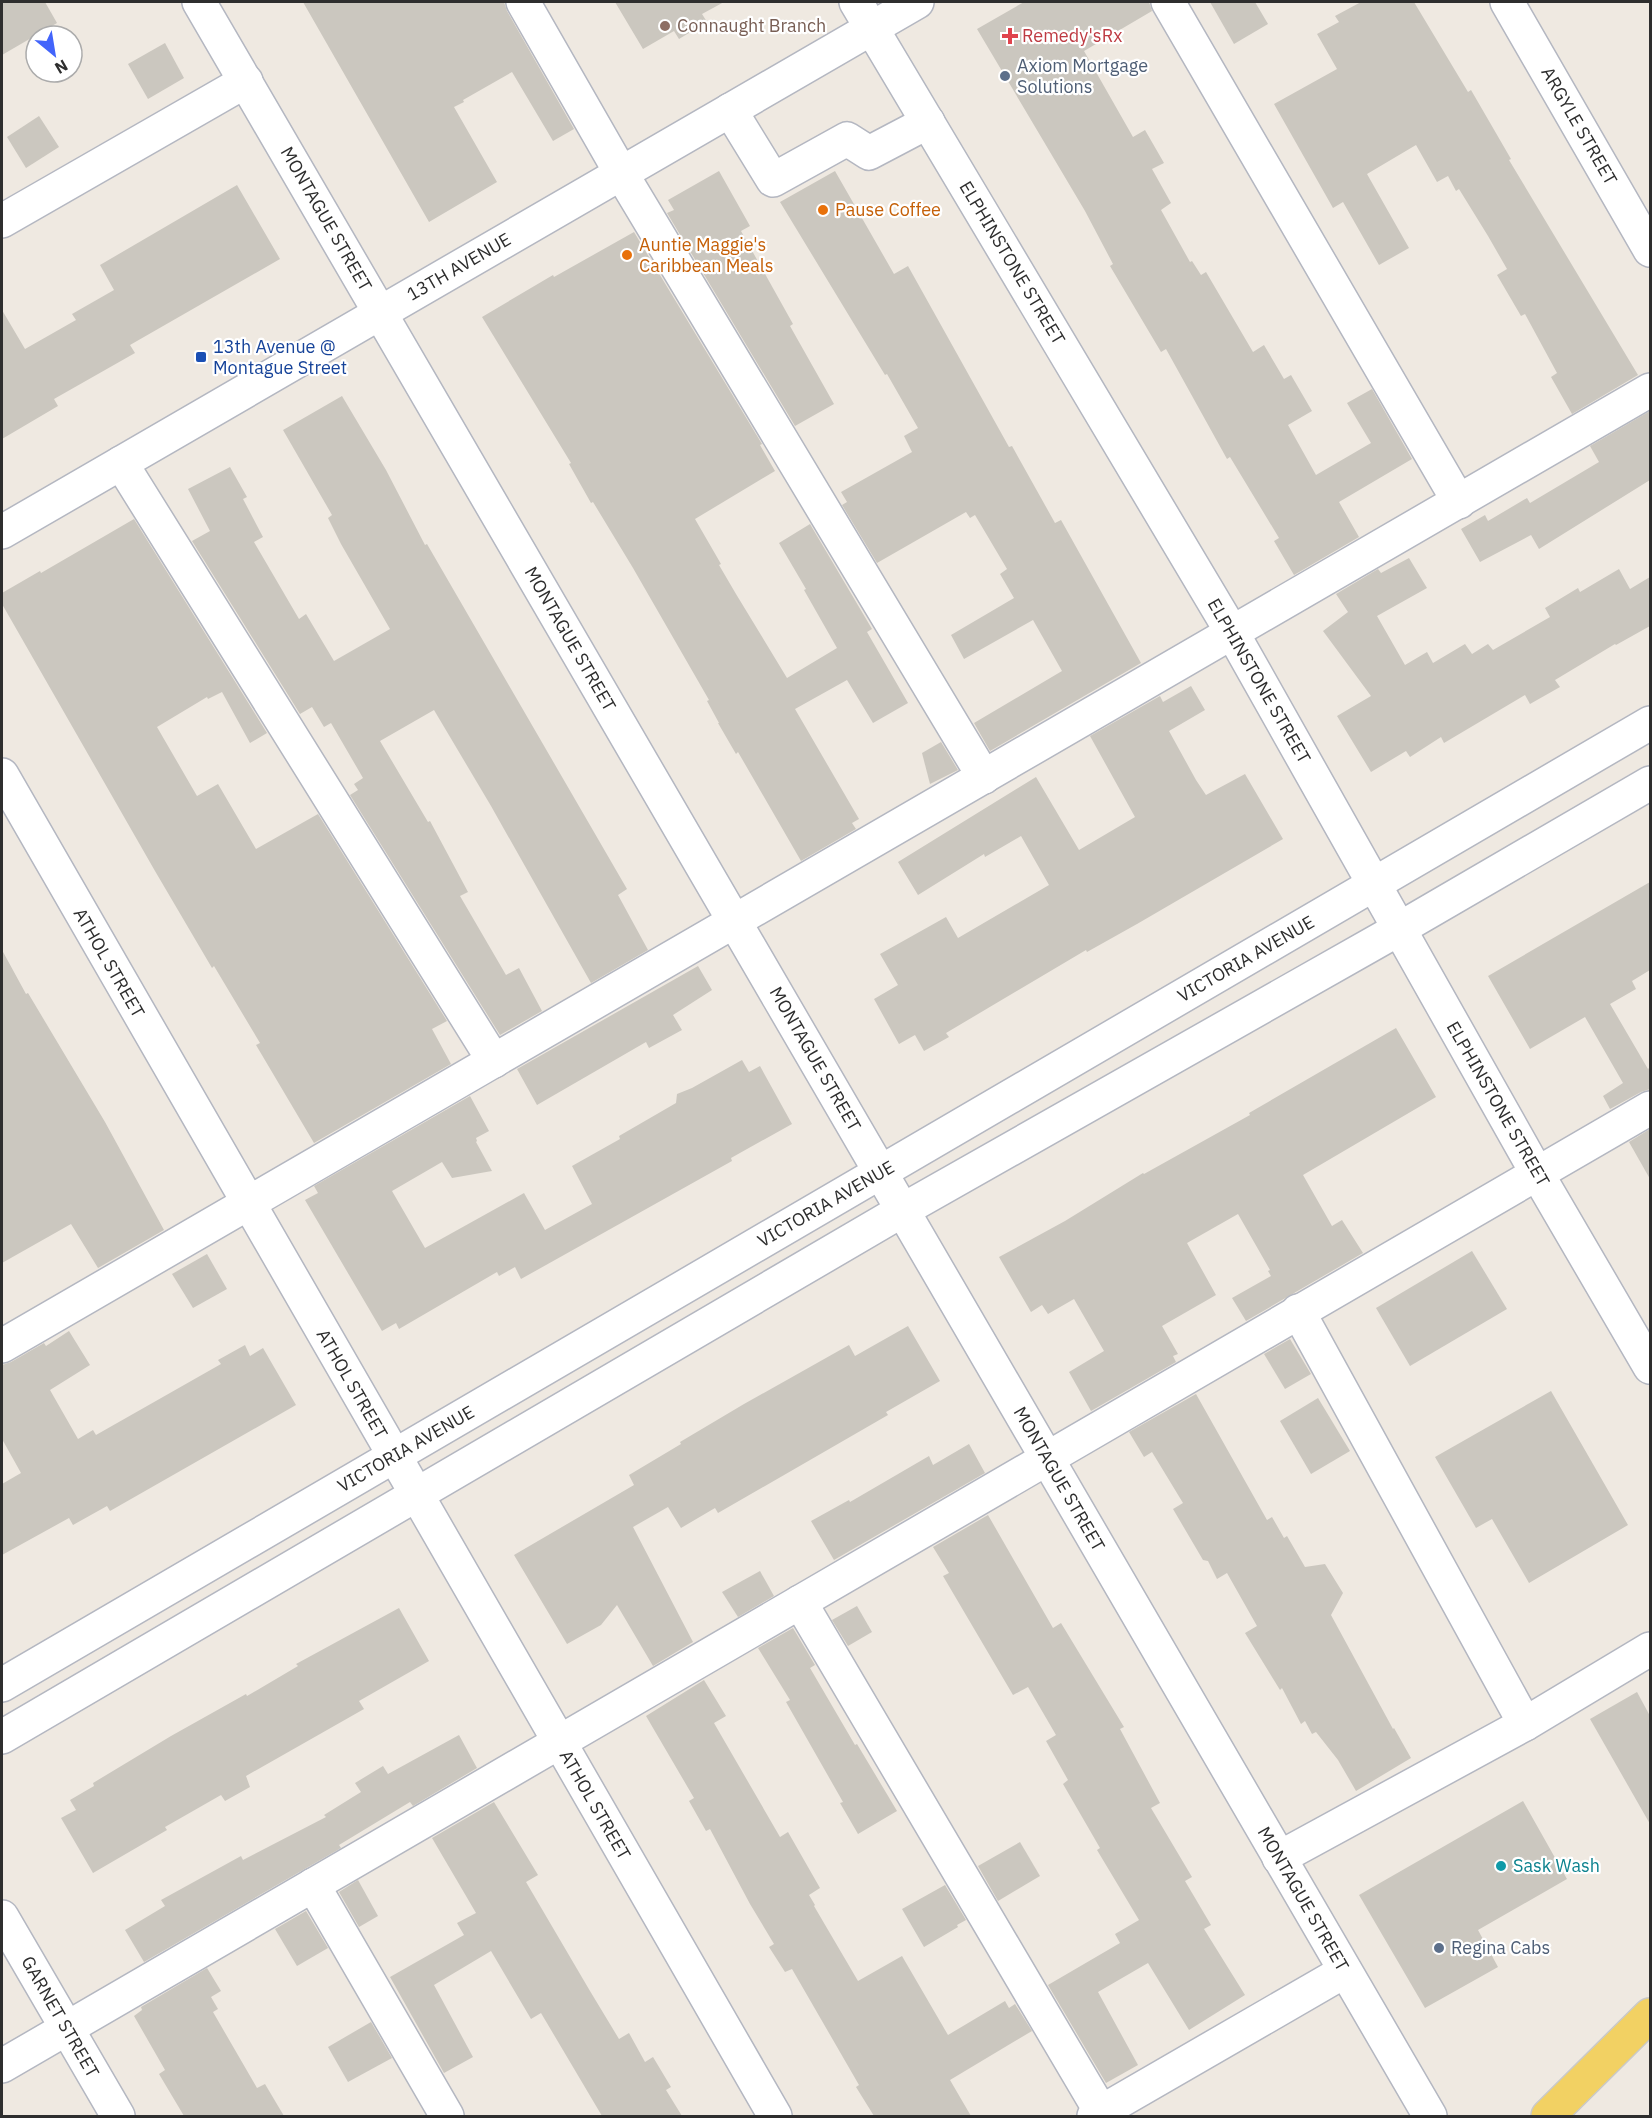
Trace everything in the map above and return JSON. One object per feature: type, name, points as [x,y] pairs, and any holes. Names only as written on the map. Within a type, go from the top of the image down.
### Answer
[{"type":"main road","points":[[1548,2116],[1650,2015]]},
{"type":"street","name":"MONTAGUE STREET","points":[[199,2],[1430,2116]]},
{"type":"street","points":[[523,2],[621,173],[984,777]]},
{"type":"street","name":"13TH AVENUE","points":[[2,532],[730,110],[863,15],[917,2]]},
{"type":"street","points":[[1168,2],[1459,502]]},
{"type":"street","name":"ARGYLE STREET","points":[[1507,2],[1650,250]]},
{"type":"street","name":"ELPHINSTONE STREET","points":[[863,15],[1233,634],[1538,1175],[1650,1368]]},
{"type":"street","points":[[2,221],[246,81]]},
{"type":"street","points":[[730,110],[773,180],[847,139],[869,153],[928,122]]},
{"type":"street","points":[[2,1346],[1233,634],[1650,390]]},
{"type":"street","points":[[121,463],[494,1061]]},
{"type":"street","name":"VICTORIA AVENUE","points":[[2,1685],[1650,723]]},
{"type":"street","name":"ATHOL STREET","points":[[2,775],[775,2116]]},
{"type":"street","points":[[2,1737],[903,1210],[1399,929],[1650,783]]},
{"type":"street","points":[[2,2066],[1650,1108]]},
{"type":"street","points":[[1298,1311],[1525,1724]]},
{"type":"street","points":[[800,1602],[1098,2114],[1345,1971]]},
{"type":"street","points":[[1279,1858],[1525,1724],[1650,1649]]},
{"type":"street","points":[[313,1885],[447,2116]]},
{"type":"street","name":"GARNET STREET","points":[[2,1917],[118,2116]]},
{"type":"building","points":[[2,2],[45,2],[57,23],[24,24],[24,42],[2,55]]},
{"type":"building","points":[[303,2],[504,2],[574,129],[553,141],[512,72],[463,100],[464,102],[454,107],[497,182],[429,222]]},
{"type":"building","name":"Connaught Branch","points":[[615,2],[724,2],[702,14],[707,22],[679,39],[674,31],[643,49]]},
{"type":"building","points":[[1024,2],[1149,2],[1152,11],[1084,51],[1133,137],[1145,130],[1164,163],[1152,169],[1171,203],[1161,210],[1190,262],[1192,261],[1201,275],[1206,272],[1253,352],[1264,345],[1284,379],[1291,375],[1312,411],[1288,425],[1316,475],[1371,443],[1347,403],[1372,389],[1412,459],[1339,502],[1359,537],[1294,575],[1274,541],[1279,538],[1230,457],[1227,459],[1166,349],[1161,352],[1110,266],[1113,264],[1085,211],[977,29]]},
{"type":"building","points":[[1210,2],[1255,2],[1268,24],[1234,44]]},
{"type":"building","points":[[1361,2],[1414,2],[1468,92],[1471,90],[1511,159],[1509,160],[1638,375],[1572,414],[1551,377],[1557,373],[1525,314],[1521,316],[1497,275],[1507,269],[1488,236],[1459,189],[1456,191],[1448,176],[1437,182],[1416,145],[1367,174],[1409,248],[1379,265],[1343,202],[1333,208],[1274,104],[1337,69],[1317,34],[1339,22],[1335,16]]},
{"type":"building","points":[[165,43],[184,78],[148,99],[128,64]]},
{"type":"building","points":[[39,116],[59,147],[26,168],[7,137]]},
{"type":"building","points":[[719,171],[750,226],[741,231],[793,324],[790,326],[834,404],[795,426],[667,213],[674,210],[668,200]]},
{"type":"building","points":[[835,171],[894,274],[908,266],[1009,447],[1012,446],[1055,523],[1061,520],[1141,663],[990,751],[974,723],[1062,671],[1033,620],[964,659],[951,635],[1014,598],[1000,574],[1007,569],[975,515],[970,518],[966,512],[877,563],[842,505],[847,502],[841,492],[912,452],[904,436],[918,428],[780,202]]},
{"type":"building","points":[[237,185],[280,259],[130,345],[135,353],[54,399],[58,406],[2,439],[2,310],[25,349],[76,320],[72,314],[114,290],[100,265]]},
{"type":"building","points":[[634,232],[762,444],[760,445],[775,471],[695,519],[721,564],[719,565],[787,678],[837,648],[779,543],[810,524],[872,629],[867,632],[908,703],[873,723],[847,680],[795,709],[859,819],[852,823],[856,829],[801,861],[738,752],[736,754],[718,723],[707,701],[709,700],[633,568],[593,502],[591,503],[569,464],[571,463],[482,317],[553,275],[554,277]]},
{"type":"building","points":[[342,396],[386,470],[425,545],[427,544],[627,889],[618,895],[648,950],[591,983],[434,710],[380,741],[428,822],[430,821],[468,892],[460,896],[506,975],[519,968],[542,1011],[500,1035],[350,795],[358,790],[354,784],[363,778],[331,723],[324,727],[312,707],[300,714],[192,541],[210,531],[188,489],[230,467],[247,497],[243,499],[263,537],[254,542],[299,619],[306,614],[334,661],[390,629],[341,544],[328,518],[332,515],[283,430]]},
{"type":"building","points":[[1650,411],[1650,480],[1539,549],[1531,535],[1480,562],[1461,529],[1485,515],[1488,521],[1527,498],[1530,503],[1599,462],[1590,446]]},
{"type":"building","points":[[134,519],[267,733],[250,743],[222,692],[208,699],[207,697],[157,727],[197,796],[218,784],[256,849],[318,814],[447,1021],[432,1029],[451,1064],[314,1143],[256,1045],[260,1043],[214,966],[212,968],[2,604],[2,593]]},
{"type":"building","points":[[1409,558],[1427,588],[1377,616],[1405,665],[1427,652],[1433,663],[1465,644],[1472,654],[1488,644],[1493,650],[1550,617],[1545,608],[1578,588],[1580,592],[1619,569],[1630,589],[1650,577],[1650,626],[1555,680],[1560,687],[1530,704],[1525,695],[1444,743],[1441,737],[1410,757],[1406,751],[1371,772],[1337,716],[1371,696],[1323,631],[1348,612],[1336,594],[1378,569],[1381,573]]},
{"type":"building","points":[[1191,686],[1205,710],[1169,731],[1196,780],[1206,795],[1245,774],[1283,839],[1137,924],[1087,952],[1086,950],[946,1033],[949,1037],[924,1051],[915,1035],[899,1044],[874,999],[898,985],[880,954],[946,917],[958,938],[1049,885],[1021,836],[985,857],[984,854],[918,895],[898,862],[1036,777],[1079,850],[1135,817],[1090,736],[1160,696],[1163,702]]},
{"type":"building","points":[[941,742],[958,770],[930,784],[922,753]]},
{"type":"building","points":[[1650,882],[1650,970],[1632,981],[1636,989],[1610,1004],[1648,1069],[1650,1067],[1650,1089],[1610,1109],[1603,1096],[1623,1083],[1585,1017],[1530,1049],[1488,976]]},
{"type":"building","points":[[2,950],[26,994],[28,993],[105,1122],[164,1230],[98,1268],[71,1224],[2,1263]]},
{"type":"building","points":[[698,966],[712,990],[673,1015],[682,1030],[649,1048],[646,1042],[537,1105],[517,1069]]},
{"type":"building","points":[[1396,1028],[1436,1097],[1303,1175],[1332,1226],[1342,1220],[1363,1253],[1246,1321],[1232,1298],[1271,1276],[1268,1271],[1270,1270],[1238,1214],[1187,1243],[1216,1295],[1162,1326],[1178,1354],[1173,1356],[1176,1362],[1091,1411],[1069,1372],[1104,1351],[1074,1299],[1048,1314],[1042,1305],[1031,1312],[999,1257],[1065,1221],[1143,1173],[1250,1115],[1249,1113]]},
{"type":"building","points":[[742,1060],[749,1072],[760,1066],[792,1124],[731,1158],[732,1161],[521,1279],[515,1267],[499,1276],[497,1272],[399,1329],[396,1323],[382,1331],[305,1200],[318,1193],[314,1186],[470,1096],[489,1131],[476,1138],[476,1142],[492,1171],[452,1178],[442,1162],[392,1191],[425,1248],[524,1193],[545,1230],[592,1204],[572,1166],[676,1103],[677,1094]]},
{"type":"building","points":[[1650,1129],[1650,1179],[1629,1142]]},
{"type":"building","points":[[1472,1251],[1507,1309],[1410,1366],[1376,1308]]},
{"type":"building","points":[[207,1254],[227,1289],[193,1308],[172,1274]]},
{"type":"building","points":[[908,1326],[940,1381],[886,1412],[888,1415],[718,1513],[715,1508],[681,1528],[668,1507],[633,1527],[693,1642],[653,1666],[617,1605],[601,1625],[567,1644],[514,1555],[634,1485],[629,1475],[744,1404],[849,1345],[855,1356]]},
{"type":"building","points":[[69,1331],[90,1365],[50,1390],[78,1439],[93,1430],[96,1435],[221,1364],[218,1360],[245,1345],[250,1356],[263,1348],[296,1405],[110,1511],[107,1506],[73,1525],[69,1518],[2,1555],[2,1484],[21,1473],[2,1439],[2,1365],[44,1343],[46,1346]]},
{"type":"building","points":[[1290,1339],[1311,1374],[1285,1389],[1264,1354]]},
{"type":"building","points":[[1551,1391],[1628,1525],[1529,1583],[1492,1519],[1476,1528],[1435,1457]]},
{"type":"building","points":[[1196,1394],[1267,1520],[1272,1517],[1284,1538],[1287,1536],[1305,1567],[1325,1564],[1343,1593],[1331,1615],[1411,1758],[1356,1791],[1338,1760],[1316,1732],[1312,1734],[1305,1721],[1301,1724],[1282,1688],[1280,1690],[1245,1633],[1257,1626],[1227,1573],[1217,1579],[1208,1561],[1203,1560],[1173,1509],[1183,1503],[1152,1452],[1144,1457],[1129,1432]]},
{"type":"building","points":[[1318,1398],[1350,1451],[1311,1474],[1280,1421]]},
{"type":"building","points":[[969,1444],[985,1473],[834,1560],[811,1521],[849,1500],[850,1502],[929,1456],[933,1465]]},
{"type":"building","points":[[988,1515],[1053,1628],[1061,1623],[1124,1727],[1120,1729],[1160,1803],[1151,1808],[1192,1877],[1185,1881],[1211,1925],[1204,1929],[1245,1995],[1189,2030],[1148,1963],[1098,1992],[1138,2065],[1106,2083],[1048,1985],[1120,1943],[1115,1934],[1139,1920],[1097,1850],[1100,1848],[1063,1784],[1068,1780],[1046,1741],[1056,1735],[1028,1687],[1013,1695],[943,1576],[949,1573],[933,1547]]},
{"type":"building","points":[[760,1571],[774,1596],[738,1617],[722,1592]]},
{"type":"building","points":[[857,1606],[872,1632],[848,1646],[832,1620]]},
{"type":"building","points":[[399,1608],[429,1661],[359,1701],[364,1709],[246,1776],[250,1787],[225,1801],[221,1795],[165,1827],[167,1830],[93,1873],[61,1818],[76,1810],[70,1800],[94,1786],[93,1783],[171,1736],[246,1694],[247,1696],[298,1666],[296,1664]]},
{"type":"building","points":[[793,1628],[815,1665],[810,1668],[897,1811],[858,1834],[840,1803],[843,1802],[786,1702],[790,1700],[758,1648]]},
{"type":"building","points":[[704,1680],[726,1716],[714,1723],[780,1837],[788,1832],[820,1888],[809,1895],[858,1981],[902,1956],[948,2035],[1005,2001],[1009,2008],[1015,2004],[1032,2031],[950,2080],[971,2116],[874,2116],[856,2087],[859,2085],[792,1969],[785,1972],[769,1947],[774,1944],[710,1829],[706,1831],[689,1801],[694,1798],[646,1716]]},
{"type":"building","points":[[1637,1692],[1650,1716],[1650,1824],[1590,1719]]},
{"type":"building","points":[[459,1735],[477,1768],[413,1806],[410,1802],[339,1845],[341,1848],[144,1962],[125,1930],[165,1906],[161,1900],[241,1856],[243,1860],[326,1817],[324,1815],[361,1792],[355,1783],[383,1766],[388,1774]]},
{"type":"building","points":[[1523,1801],[1567,1879],[1478,1930],[1498,1967],[1425,2008],[1359,1895]]},
{"type":"building","points":[[494,1802],[538,1875],[526,1882],[590,1991],[619,2039],[629,2033],[645,2062],[653,2057],[671,2087],[666,2090],[682,2116],[602,2116],[541,2013],[531,2019],[491,1951],[434,1985],[473,2057],[444,2073],[390,1977],[464,1935],[457,1923],[476,1913],[432,1838]]},
{"type":"building","points":[[1020,1842],[1040,1876],[998,1901],[978,1866]]},
{"type":"building","points":[[358,1880],[378,1916],[359,1927],[339,1892]]},
{"type":"building","points":[[945,1885],[966,1920],[924,1947],[902,1909]]},
{"type":"building","points":[[306,1911],[328,1948],[297,1966],[275,1929]]},
{"type":"building","points":[[207,1968],[221,1991],[211,1997],[218,2009],[213,2012],[257,2088],[265,2084],[284,2116],[184,2116],[159,2074],[165,2070],[134,2016],[142,2010],[141,2007]]},
{"type":"building","points":[[371,2022],[392,2058],[348,2082],[328,2047]]},
{"type":"place","name":"Connaught Branch","points":[[665,26]]},
{"type":"place","name":"Remedy'sRx","points":[[1010,36]]},
{"type":"place","name":"Axiom Mortgage Solutions","points":[[1005,76]]},
{"type":"place","name":"Pause Coffee","points":[[823,210]]},
{"type":"place","name":"Auntie Maggie's Caribbean Meals","points":[[627,255]]},
{"type":"place","name":"13th Avenue @ Montague Street","points":[[201,357]]},
{"type":"place","name":"Sask Wash","points":[[1501,1866]]},
{"type":"place","name":"Regina Cabs","points":[[1439,1948]]}]
